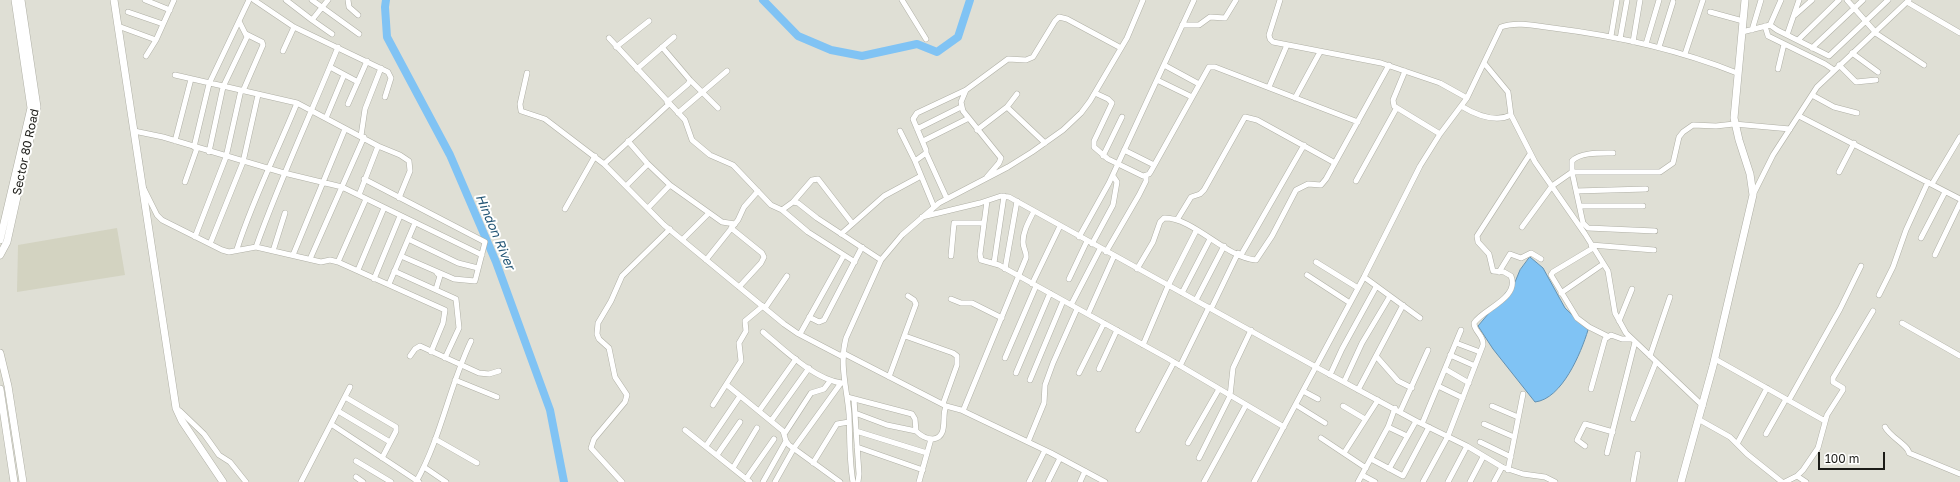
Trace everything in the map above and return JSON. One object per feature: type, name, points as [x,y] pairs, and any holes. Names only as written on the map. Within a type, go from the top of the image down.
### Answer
[{"type":"street","name":"Sector 80 Road","points":[[0,255],[7,242],[11,208],[30,108],[15,0]]},
{"type":"street","name":"Sector 80 Road","points":[[0,240],[11,208],[37,107],[21,0]]},
{"type":"street","points":[[114,0],[176,408],[182,422],[223,482]]},
{"type":"street","points":[[145,0],[170,10]]},
{"type":"street","points":[[146,56],[156,40],[174,0]]},
{"type":"street","points":[[185,182],[195,148],[209,84],[249,0]]},
{"type":"street","points":[[254,0],[294,27],[388,72],[391,78],[386,97]]},
{"type":"street","points":[[286,0],[332,34]]},
{"type":"street","points":[[312,0],[359,34]]},
{"type":"street","points":[[312,20],[328,0]]},
{"type":"street","points":[[348,0],[349,7],[358,15]]},
{"type":"street","points":[[902,0],[926,39]]},
{"type":"street","points":[[854,482],[847,397],[843,383],[843,355],[846,338],[881,260],[897,240],[922,216],[934,207],[1008,167],[1045,143],[1074,121],[1095,93],[1121,48],[1135,23],[1143,0]]},
{"type":"street","points":[[1079,237],[1113,176],[1194,0]]},
{"type":"street","points":[[1182,25],[1199,25],[1210,17],[1225,18],[1236,0]]},
{"type":"street","points":[[1280,0],[1269,35],[1273,42],[1320,52],[1358,57],[1389,65],[1440,83],[1467,98]]},
{"type":"street","points":[[1611,36],[1617,0]]},
{"type":"street","points":[[1620,39],[1627,0]]},
{"type":"street","points":[[1633,42],[1640,0]]},
{"type":"street","points":[[1646,44],[1659,0]]},
{"type":"street","points":[[1684,54],[1703,0]]},
{"type":"street","points":[[1745,0],[1737,73],[1734,124],[1750,174],[1753,195]]},
{"type":"street","points":[[1752,30],[1761,0]]},
{"type":"street","points":[[1780,0],[1767,26],[1766,34],[1834,70]]},
{"type":"street","points":[[1787,35],[1799,0]]},
{"type":"street","points":[[1794,15],[1812,0]]},
{"type":"street","points":[[1798,40],[1839,0]]},
{"type":"street","points":[[1847,0],[1874,32],[1924,65]]},
{"type":"street","points":[[1812,48],[1863,0]]},
{"type":"street","points":[[1742,32],[1767,26],[1798,40],[1826,56],[1831,56],[1888,0]]},
{"type":"street","points":[[1681,482],[1715,359],[1753,195],[1773,155],[1812,95],[1839,65],[1908,1],[1960,33]]},
{"type":"street","points":[[1659,47],[1673,2]]},
{"type":"street","points":[[128,12],[163,24]]},
{"type":"street","points":[[1710,12],[1743,21]]},
{"type":"street","points":[[947,199],[917,129],[914,119],[917,113],[966,90],[1008,59],[1026,60],[1033,57],[1057,19],[1060,17],[1067,19],[1121,48]]},
{"type":"street","points":[[209,152],[223,87],[246,41],[246,34],[239,21]]},
{"type":"street","points":[[616,47],[649,21]]},
{"type":"street","points":[[118,26],[156,40]]},
{"type":"street","points":[[1254,482],[1316,367],[1327,343],[1364,277],[1420,166],[1440,134],[1467,98],[1498,33],[1503,26],[1536,26],[1611,36],[1684,54],[1737,73]]},
{"type":"street","points":[[283,51],[294,27]]},
{"type":"street","points":[[195,237],[226,156],[242,91],[263,45],[262,42],[246,34]]},
{"type":"street","points":[[637,69],[674,37]]},
{"type":"street","points":[[609,38],[687,124],[692,140],[710,154],[733,165],[771,205],[782,210],[808,232],[855,262]]},
{"type":"street","points":[[1778,69],[1784,44]]},
{"type":"street","points":[[1269,87],[1287,46]]},
{"type":"street","points":[[662,47],[690,80],[718,108]]},
{"type":"street","points":[[256,247],[272,201],[338,48]]},
{"type":"street","points":[[1295,98],[1320,52]]},
{"type":"street","points":[[1852,53],[1878,72]]},
{"type":"street","points":[[348,104],[367,61]]},
{"type":"street","points":[[1484,63],[1508,92],[1512,114],[1530,154],[1610,276],[1613,304],[1619,321],[1633,341],[1702,406]]},
{"type":"street","points":[[1164,65],[1199,84]]},
{"type":"street","points":[[1137,269],[1153,242],[1160,222],[1164,218],[1177,220],[1240,254],[1254,260],[1258,259],[1296,190],[1308,184],[1323,183],[1389,65]]},
{"type":"street","points":[[1839,65],[1856,82],[1876,80]]},
{"type":"street","points":[[330,67],[358,82]]},
{"type":"street","points":[[1106,252],[1139,195],[1146,181],[1146,175],[1154,165],[1207,69],[1212,67],[1269,87],[1358,122]]},
{"type":"street","points":[[310,259],[363,136],[365,109],[381,68]]},
{"type":"street","points":[[678,113],[728,71]]},
{"type":"street","points":[[1405,71],[1392,104],[1396,109],[1440,134]]},
{"type":"street","points":[[527,73],[520,104],[521,111],[545,119],[595,156],[682,240],[764,307],[800,334],[945,405],[963,411],[1045,450],[1105,482]]},
{"type":"street","points":[[175,75],[209,84],[298,103],[345,129],[363,136],[378,146],[400,155],[409,161],[410,171],[400,198]]},
{"type":"street","points":[[326,118],[344,75]]},
{"type":"street","points":[[176,141],[191,79]]},
{"type":"street","points":[[604,164],[688,84],[690,80]]},
{"type":"street","points":[[1157,80],[1192,97]]},
{"type":"street","points":[[966,90],[963,96],[961,108],[967,119],[1001,158],[999,163],[985,179]]},
{"type":"street","points":[[1095,93],[1108,99],[1112,103],[1093,144],[1094,147],[1103,156],[1118,164],[1146,175]]},
{"type":"street","points":[[977,130],[1007,107],[1017,94]]},
{"type":"street","points":[[210,244],[243,162],[258,95]]},
{"type":"street","points":[[1812,95],[1834,107],[1857,113]]},
{"type":"street","points":[[237,249],[254,202],[270,169],[298,103]]},
{"type":"street","points":[[1461,106],[1475,114],[1486,117],[1502,118],[1512,114]]},
{"type":"street","points":[[1007,107],[1045,143]]},
{"type":"street","points":[[917,129],[961,108]]},
{"type":"street","points":[[1356,181],[1396,109]]},
{"type":"street","points":[[1177,220],[1191,197],[1200,194],[1204,190],[1245,116],[1257,120],[1335,163]]},
{"type":"street","points":[[1799,116],[1854,143],[1960,199]]},
{"type":"street","points":[[1103,156],[1122,117]]},
{"type":"street","points":[[923,142],[967,119]]},
{"type":"street","points":[[1522,227],[1552,186],[1572,172],[1664,171],[1675,160],[1679,137],[1688,127],[1699,124],[1716,126],[1734,124],[1790,129]]},
{"type":"street","points":[[293,256],[322,182],[345,129]]},
{"type":"street","points":[[134,131],[176,141],[284,174],[342,186],[400,216],[482,255]]},
{"type":"street","points":[[900,131],[915,161],[934,207]]},
{"type":"street","points":[[628,141],[648,164],[670,185],[722,222],[735,224]]},
{"type":"street","points":[[1879,295],[1893,267],[1906,230],[1930,183],[1959,141]]},
{"type":"street","points":[[1839,172],[1854,143]]},
{"type":"street","points":[[1180,366],[1240,254],[1304,145]]},
{"type":"street","points":[[359,195],[378,146]]},
{"type":"street","points":[[1124,150],[1154,165]]},
{"type":"street","points":[[915,161],[926,153]]},
{"type":"street","points":[[1612,153],[1589,154],[1575,158],[1572,161],[1572,172],[1583,223],[1588,228],[1655,231]]},
{"type":"street","points":[[1423,482],[1448,436],[1480,352],[1483,339],[1475,329],[1474,323],[1505,296],[1512,281],[1511,276],[1493,271],[1489,254],[1478,242],[1477,236],[1530,154]]},
{"type":"street","points":[[565,209],[595,156]]},
{"type":"street","points":[[626,186],[648,164]]},
{"type":"street","points":[[840,234],[884,196],[921,176]]},
{"type":"street","points":[[1092,244],[1116,198],[1117,182],[1113,176]]},
{"type":"street","points":[[364,179],[484,240],[485,244],[478,268],[477,280],[470,282],[454,279],[437,273],[401,256]]},
{"type":"street","points":[[782,210],[793,202],[812,180],[818,179],[852,223]]},
{"type":"street","points":[[142,184],[162,220],[222,250],[229,252],[237,249],[256,247],[321,262],[330,260],[338,262],[445,310],[443,323],[431,352]]},
{"type":"street","points":[[648,208],[670,185]]},
{"type":"street","points":[[1576,191],[1646,189]]},
{"type":"street","points":[[706,260],[735,224],[744,207],[758,191]]},
{"type":"street","points":[[1920,238],[1945,192]]},
{"type":"street","points":[[922,216],[1004,196],[1017,201],[1100,249],[1251,330],[1330,375],[1395,408],[1416,421],[1468,446],[1482,457],[1508,470],[1555,482]]},
{"type":"street","points":[[994,263],[1004,196]]},
{"type":"street","points":[[338,262],[366,199]]},
{"type":"street","points":[[987,201],[981,260],[994,263],[1005,268],[1174,362],[1284,427]]},
{"type":"street","points":[[1005,268],[1017,201]]},
{"type":"street","points":[[793,202],[803,206],[840,234],[881,260]]},
{"type":"street","points":[[1935,254],[1960,203]]},
{"type":"street","points":[[1580,206],[1643,206]]},
{"type":"street","points":[[358,270],[384,208]]},
{"type":"street","points":[[963,411],[1027,254],[1023,242],[1025,230],[1034,211]]},
{"type":"street","points":[[273,251],[285,213]]},
{"type":"street","points":[[682,240],[709,213]]},
{"type":"street","points":[[374,279],[400,216]]},
{"type":"street","points":[[389,284],[415,223]]},
{"type":"street","points":[[951,256],[954,223],[984,223]]},
{"type":"street","points":[[1005,358],[1034,285],[1060,226]]},
{"type":"street","points":[[731,228],[762,253],[764,257],[760,264],[739,287]]},
{"type":"street","points":[[622,482],[591,448],[594,439],[625,402],[627,395],[615,377],[609,348],[599,339],[597,334],[598,323],[611,301],[622,276],[670,229]]},
{"type":"street","points":[[1143,345],[1168,286],[1196,231]]},
{"type":"street","points":[[1182,293],[1210,238]]},
{"type":"street","points":[[408,239],[458,263],[478,268]]},
{"type":"street","points":[[1069,279],[1087,241]]},
{"type":"street","points":[[1196,300],[1224,246]]},
{"type":"street","points":[[809,317],[819,322],[824,320],[862,247]]},
{"type":"street","points":[[1633,341],[1607,336],[1589,327],[1577,318],[1561,293],[1552,276],[1552,273],[1592,247],[1654,250]]},
{"type":"street","points":[[1071,305],[1100,249]]},
{"type":"street","points":[[1499,272],[1510,254],[1521,258],[1531,252],[1541,259]]},
{"type":"street","points":[[800,334],[844,255]]},
{"type":"street","points":[[1088,314],[1114,256]]},
{"type":"street","points":[[1316,262],[1358,288]]},
{"type":"street","points":[[1561,293],[1603,264]]},
{"type":"street","points":[[1766,434],[1788,400],[1840,309],[1861,266]]},
{"type":"street","points":[[394,271],[456,298],[459,328],[445,358]]},
{"type":"street","points":[[436,289],[440,276],[437,273]]},
{"type":"street","points":[[1306,275],[1350,303]]},
{"type":"street","points":[[713,405],[727,385],[741,360],[739,343],[746,331],[745,321],[764,307],[787,276]]},
{"type":"street","points":[[1364,277],[1420,318]]},
{"type":"street","points":[[1330,375],[1342,349],[1376,287]]},
{"type":"street","points":[[1619,321],[1632,289]]},
{"type":"street","points":[[1016,373],[1050,293]]},
{"type":"street","points":[[889,377],[916,304],[914,300],[908,296]]},
{"type":"street","points":[[1344,382],[1362,343],[1390,296]]},
{"type":"street","points":[[1650,356],[1670,297]]},
{"type":"street","points":[[951,299],[961,303],[972,303],[1002,318]]},
{"type":"street","points":[[1030,380],[1063,301]]},
{"type":"street","points":[[1358,390],[1403,305]]},
{"type":"street","points":[[1028,442],[1044,403],[1045,385],[1053,363],[1077,308]]},
{"type":"street","points":[[1785,482],[1797,476],[1818,448],[1825,421],[1843,390],[1843,388],[1833,382],[1833,378],[1873,311]]},
{"type":"street","points":[[1079,373],[1104,323]]},
{"type":"street","points":[[1902,323],[1960,356]]},
{"type":"street","points":[[1099,369],[1117,330]]},
{"type":"street","points":[[1199,458],[1230,396],[1233,368],[1251,330]]},
{"type":"street","points":[[1422,424],[1461,330]]},
{"type":"street","points":[[763,332],[809,368],[830,381],[843,383]]},
{"type":"street","points":[[855,413],[887,425],[916,431],[924,437],[931,439],[938,437],[943,431],[945,405],[957,365],[957,356],[953,353],[905,336]]},
{"type":"street","points":[[1591,389],[1605,338],[1607,336]]},
{"type":"street","points":[[331,424],[417,482],[435,439],[456,380],[460,364],[471,341]]},
{"type":"street","points":[[1607,453],[1633,341]]},
{"type":"street","points":[[1456,343],[1480,352]]},
{"type":"street","points":[[410,356],[417,347],[484,374],[499,371]]},
{"type":"street","points":[[1400,412],[1428,350]]},
{"type":"street","points":[[0,353],[11,406],[23,482]]},
{"type":"street","points":[[1450,355],[1475,366]]},
{"type":"street","points":[[1376,356],[1398,381],[1412,388]]},
{"type":"street","points":[[759,411],[796,359]]},
{"type":"street","points":[[1715,359],[1825,421]]},
{"type":"street","points":[[1138,430],[1174,362]]},
{"type":"street","points":[[1633,419],[1656,362]]},
{"type":"street","points":[[771,421],[809,368]]},
{"type":"street","points":[[1445,369],[1468,383]]},
{"type":"street","points":[[456,380],[497,397]]},
{"type":"street","points":[[763,482],[786,441],[785,433],[811,392],[824,389],[830,381]]},
{"type":"street","points":[[776,482],[794,448],[843,383]]},
{"type":"street","points":[[727,385],[785,433]]},
{"type":"street","points":[[1438,386],[1463,398]]},
{"type":"street","points":[[301,482],[350,387]]},
{"type":"street","points":[[0,388],[1,408],[14,482]]},
{"type":"street","points":[[1737,444],[1768,388]]},
{"type":"street","points":[[1188,444],[1219,389]]},
{"type":"street","points":[[1303,391],[1318,399]]},
{"type":"street","points":[[1508,470],[1523,394]]},
{"type":"street","points":[[706,446],[740,396]]},
{"type":"street","points":[[345,397],[396,427],[396,431],[382,458]]},
{"type":"street","points":[[847,397],[912,414],[915,419],[916,431]]},
{"type":"street","points":[[854,399],[858,482]]},
{"type":"street","points":[[1344,452],[1378,400]]},
{"type":"street","points":[[1204,482],[1246,405]]},
{"type":"street","points":[[1296,405],[1325,423]]},
{"type":"street","points":[[1,408],[11,406]]},
{"type":"street","points":[[1343,406],[1365,419]]},
{"type":"street","points":[[1492,406],[1518,417]]},
{"type":"street","points":[[176,408],[204,434],[219,455],[230,462],[246,482]]},
{"type":"street","points":[[1358,482],[1388,427],[1395,408]]},
{"type":"street","points":[[338,411],[390,442]]},
{"type":"street","points":[[1698,418],[1730,437],[1746,454],[1782,482]]},
{"type":"street","points":[[1390,469],[1416,421]]},
{"type":"street","points":[[717,455],[740,422]]},
{"type":"street","points":[[813,464],[837,424],[849,422]]},
{"type":"street","points":[[1484,424],[1514,437]]},
{"type":"street","points":[[1585,446],[1577,440],[1585,424],[1613,432]]},
{"type":"street","points":[[1388,427],[1407,436]]},
{"type":"street","points":[[1370,459],[1403,476],[1429,427]]},
{"type":"street","points":[[1885,427],[1891,436],[1908,448],[1911,454],[1960,474]]},
{"type":"street","points":[[733,468],[757,428]]},
{"type":"street","points":[[685,430],[748,480],[774,438]]},
{"type":"street","points":[[856,431],[927,453]]},
{"type":"street","points":[[1321,438],[1366,468]]},
{"type":"street","points":[[435,439],[477,463]]},
{"type":"street","points":[[920,482],[931,439]]},
{"type":"street","points":[[786,441],[833,480],[840,482]]},
{"type":"street","points":[[1480,442],[1511,457]]},
{"type":"street","points":[[1448,482],[1468,446]]},
{"type":"street","points":[[857,447],[923,470]]},
{"type":"street","points":[[1029,482],[1045,450]]},
{"type":"street","points":[[1633,482],[1638,454]]},
{"type":"street","points":[[1470,482],[1482,457]]},
{"type":"street","points":[[1048,482],[1060,458]]},
{"type":"street","points":[[356,461],[391,482]]},
{"type":"street","points":[[424,467],[446,482]]},
{"type":"street","points":[[1494,482],[1502,467]]},
{"type":"street","points":[[1080,482],[1085,471]]},
{"type":"street","points":[[1362,475],[1375,482]]},
{"type":"street","points":[[1797,476],[1806,482]]},
{"type":"street","points":[[356,477],[363,482]]},
{"type":"shaded area","points":[[117,228],[125,275],[17,292],[18,245]]},
{"type":"water","points":[[1530,257],[1543,268],[1565,308],[1588,330],[1581,351],[1562,384],[1554,393],[1545,399],[1535,402],[1493,349],[1478,326],[1515,282],[1520,270]]},
{"type":"waterway","name":"Hindon River","points":[[386,0],[387,37],[450,155],[496,262],[550,410],[564,482]]},
{"type":"waterway","name":"Hindon River","points":[[763,0],[798,36],[831,50],[862,56],[917,44],[937,52],[958,37],[970,0]]}]
